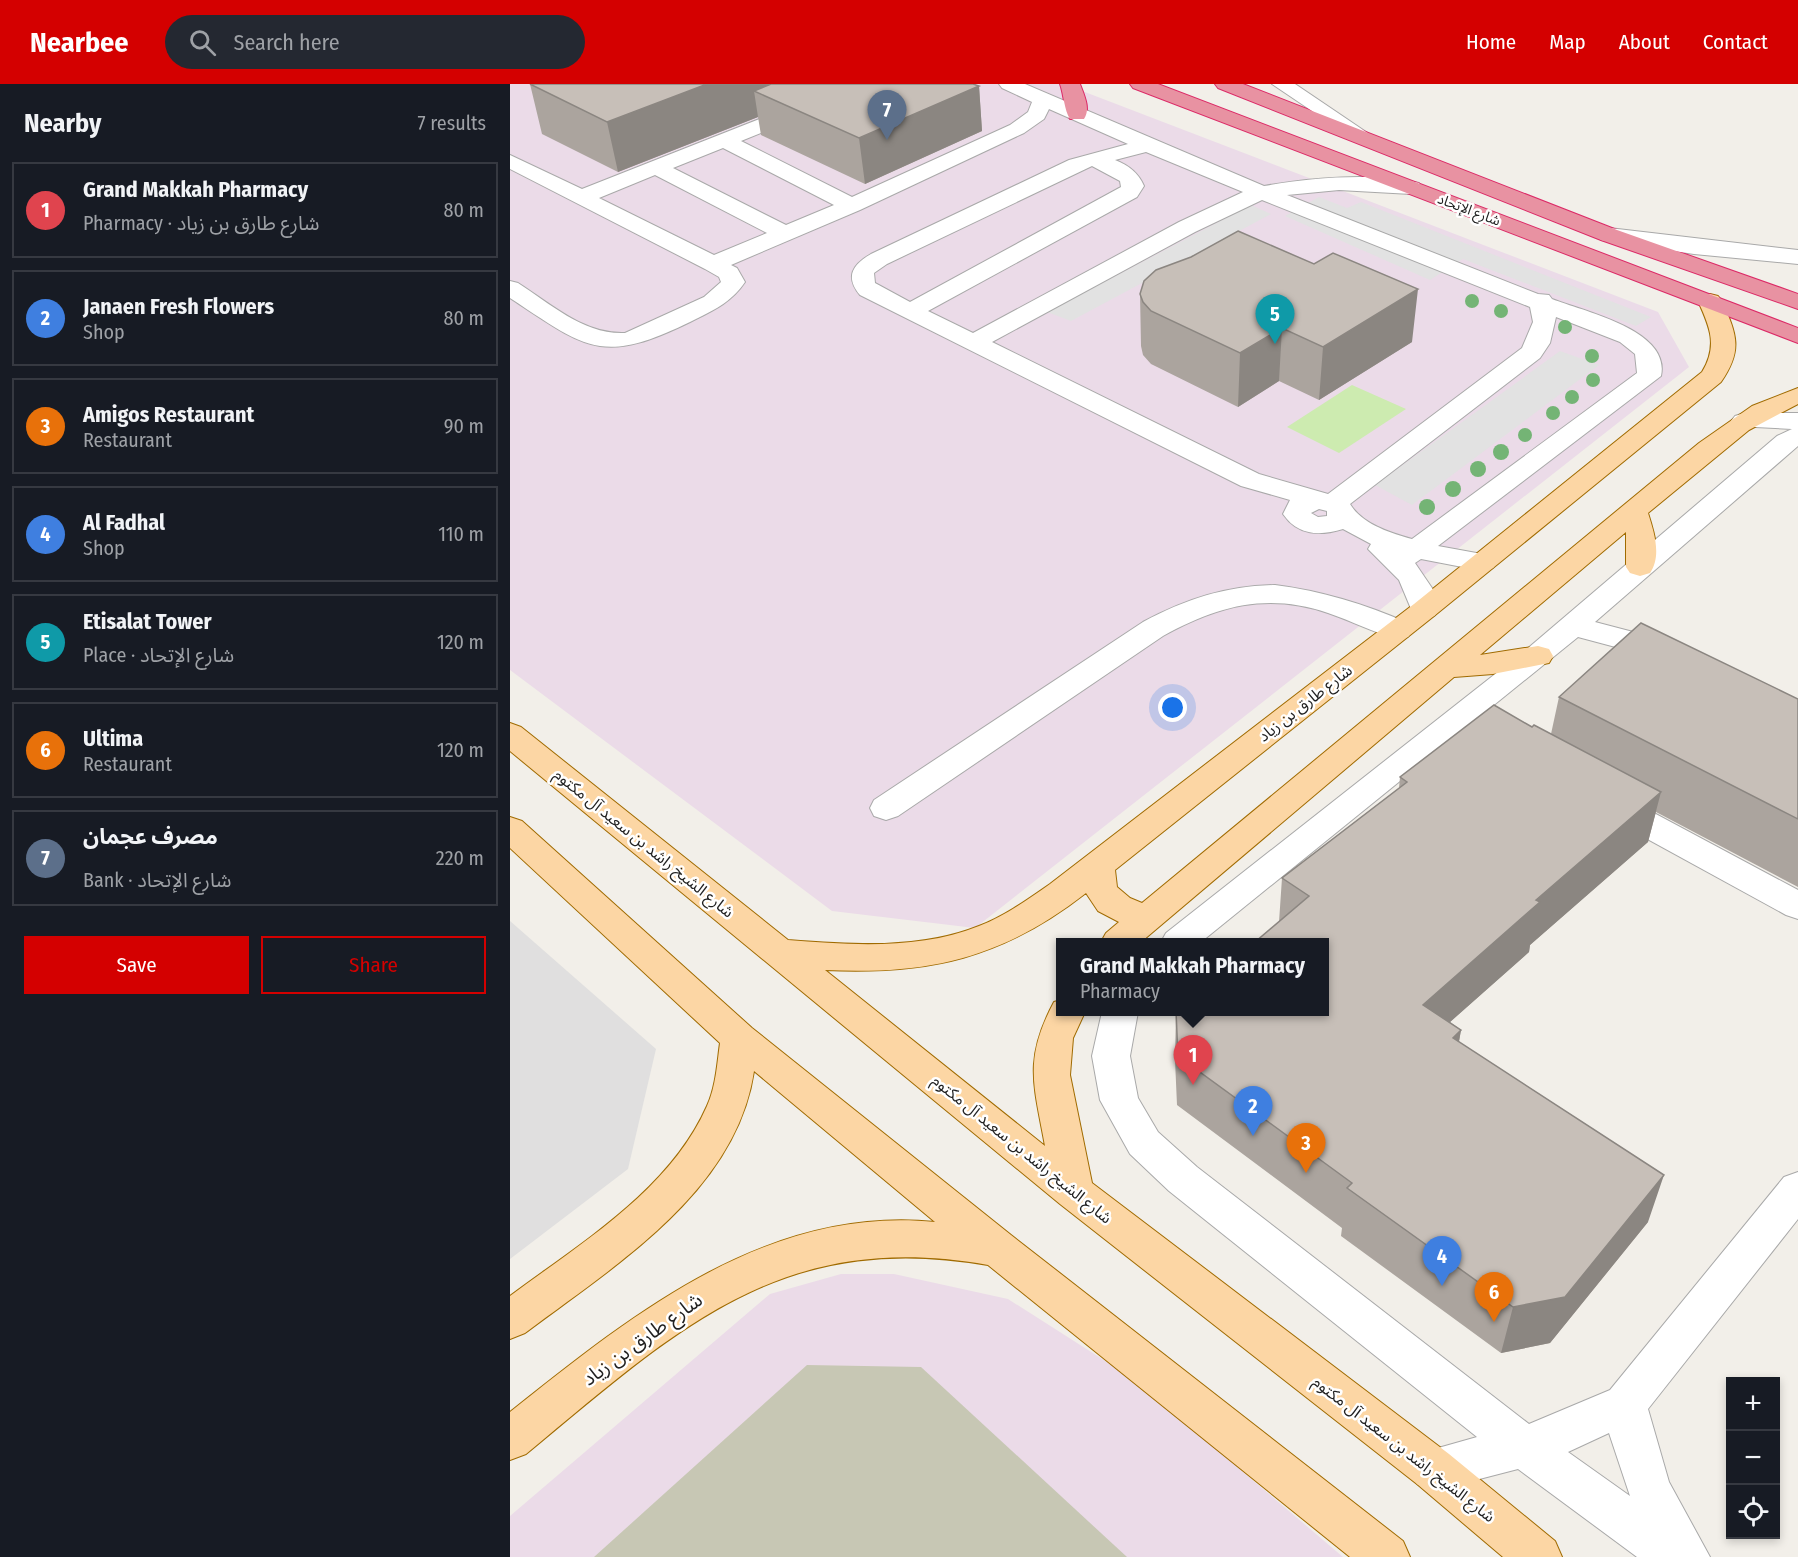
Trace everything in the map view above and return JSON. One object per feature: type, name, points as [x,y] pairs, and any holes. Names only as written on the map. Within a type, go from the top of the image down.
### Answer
[{"type":"highway","points":[[1070,84],[1076,100],[1077,116]]},
{"type":"highway","name":"شارع الإتحاد","points":[[1140,84],[1798,336]]},
{"type":"highway","name":"شارع الإتحاد","points":[[1226,84],[1609,235],[1798,302]]},
{"type":"main road","name":"شارع طارق بن زياد","points":[[780,953],[852,959],[910,957],[968,945],[1019,923],[1098,865],[1424,610],[1655,426],[1712,377],[1722,362],[1726,346],[1724,330],[1710,301]]},
{"type":"main road","points":[[1655,426],[1697,436],[1744,421],[1774,403],[1798,396]]},
{"type":"main road","points":[[1123,938],[1633,510],[1697,436]]},
{"type":"main road","points":[[1633,510],[1642,538],[1640,567]]},
{"type":"main road","points":[[1446,668],[1493,664],[1538,656]]},
{"type":"main road","name":"شارع الشيخ راشد بن سعيد آل مكتوم","points":[[510,734],[1074,1192],[1433,1469],[1539,1557]]},
{"type":"main road","points":[[510,829],[740,1038],[997,1248],[1387,1557]]},
{"type":"main road","points":[[1098,865],[1096,877],[1099,888],[1107,900],[1117,908],[1148,917]]},
{"type":"main road","points":[[1065,1016],[1055,1038],[1051,1075],[1074,1192]]},
{"type":"main road","points":[[510,1320],[621,1235],[668,1194],[706,1150],[728,1104],[740,1038]]},
{"type":"main road","name":"شارع طارق بن زياد","points":[[510,1439],[677,1308],[729,1279],[781,1257],[836,1244],[890,1238],[944,1239],[997,1248]]},
{"type":"street","points":[[581,197],[865,84]]},
{"type":"street","points":[[1009,84],[1077,116],[1259,193],[1541,300],[1642,345],[1650,356],[1652,366],[1649,376],[1408,556]]},
{"type":"street","points":[[1282,84],[1362,136]]},
{"type":"street","points":[[713,264],[852,205],[1017,129],[1037,115],[1042,99]]},
{"type":"street","points":[[723,140],[852,205]]},
{"type":"street","points":[[1137,141],[1015,193],[879,259],[863,271],[860,277],[868,290],[1250,480],[1323,511],[1357,536],[1379,547],[1408,556],[1483,562]]},
{"type":"street","points":[[912,310],[1129,192],[1133,186],[1132,179],[1126,173],[1096,158]]},
{"type":"street","points":[[510,161],[713,264],[729,273],[733,282],[729,291],[672,321],[622,341],[593,339],[510,288]]},
{"type":"street","points":[[656,167],[785,233]]},
{"type":"street","points":[[975,342],[1197,222],[1259,193],[1304,185],[1340,184],[1411,188]]},
{"type":"street","points":[[1609,235],[1694,247],[1798,257]]},
{"type":"street","points":[[1323,511],[1472,400],[1530,353],[1538,343],[1545,322],[1541,300]]},
{"type":"street","points":[[1530,353],[1564,340],[1612,330]]},
{"type":"street","points":[[1744,421],[1798,422]]},
{"type":"street","points":[[1183,938],[1538,656],[1786,442],[1798,435]]},
{"type":"street","points":[[1408,556],[1414,580],[1423,600],[1424,610]]},
{"type":"street","points":[[886,808],[1153,629],[1178,614],[1207,603],[1238,596],[1272,594],[1306,597],[1338,604],[1398,630]]},
{"type":"street","points":[[1573,627],[1625,638],[1685,658],[1639,624],[1609,595]]},
{"type":"street","points":[[1582,789],[1798,906]]},
{"type":"street","points":[[1119,1016],[1112,1056],[1119,1100],[1144,1143],[1183,1179],[1524,1447],[1675,1557]]},
{"type":"street","points":[[1433,1469],[1524,1447],[1559,1435],[1625,1404],[1798,1189]]},
{"type":"street","points":[[1625,1404],[1632,1443],[1647,1488],[1669,1533],[1687,1557]]},
{"type":"shaded area","points":[[510,84],[1064,84],[1658,312],[1689,367],[975,928],[832,911],[510,670]]},
{"type":"shaded area","points":[[1319,197],[1347,208],[1361,202],[1651,317],[1636,326],[1463,259],[1430,280],[1285,216]]},
{"type":"shaded area","points":[[1251,205],[1271,214],[1071,321],[1047,312]]},
{"type":"shaded area","points":[[1560,351],[1599,365],[1412,505],[1375,485]]},
{"type":"shaded area","points":[[510,921],[656,1049],[628,1169],[510,1259]]},
{"type":"shaded area","points":[[841,1274],[894,1274],[1008,1299],[1135,1380],[1343,1557],[510,1557],[510,1516],[770,1294]]},
{"type":"shaded area","points":[[807,1365],[921,1367],[1127,1557],[594,1557]]},
{"type":"green space","points":[[1352,385],[1406,409],[1339,453],[1287,427]]},
{"type":"building","points":[[530,84],[707,84],[607,122]]},
{"type":"building","points":[[771,84],[973,84],[979,86],[859,138],[754,91]]},
{"type":"building","points":[[1238,231],[1314,264],[1333,253],[1418,289],[1323,347],[1282,328],[1240,353],[1151,311],[1143,302],[1140,294],[1144,281],[1156,270],[1191,257]]},
{"type":"building","points":[[1641,623],[1798,699],[1798,819],[1559,697]]},
{"type":"building","points":[[1494,705],[1532,727],[1534,725],[1661,792],[1536,900],[1540,902],[1423,1005],[1461,1030],[1453,1038],[1664,1175],[1565,1297],[1513,1307],[1347,1188],[1352,1183],[1178,1056],[1176,1016],[1329,1016],[1329,938],[1260,938],[1309,896],[1282,878],[1407,782],[1400,777]]},
{"type":"place","name":"مصرف عجمان","points":[[887,140]]},
{"type":"place","name":"Etisalat Tower","points":[[1275,344]]},
{"type":"place","name":"Grand Makkah Pharmacy","points":[[1193,1085]]},
{"type":"place","name":"Janaen Fresh Flowers","points":[[1253,1136]]},
{"type":"place","name":"Amigos Restaurant","points":[[1306,1173]]},
{"type":"place","name":"Al Fadhal","points":[[1442,1286]]},
{"type":"place","name":"Ultima","points":[[1494,1322]]}]
